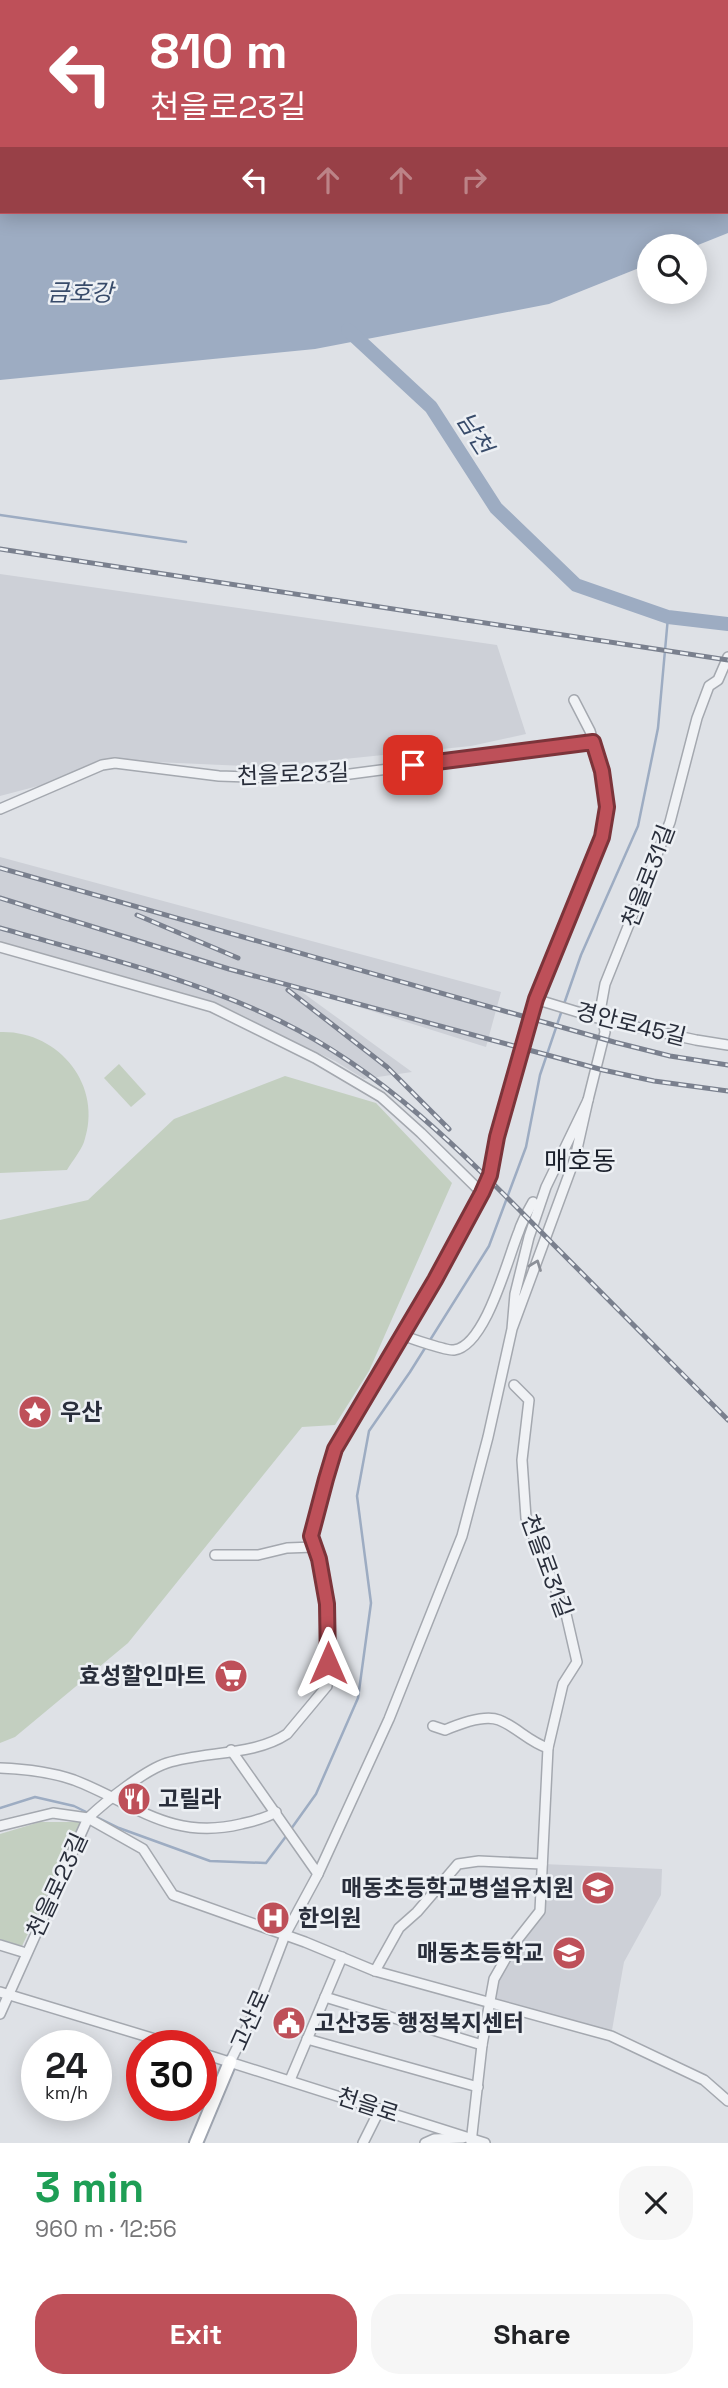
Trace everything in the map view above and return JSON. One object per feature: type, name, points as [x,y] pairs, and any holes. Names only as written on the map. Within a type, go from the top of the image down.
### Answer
[{"type":"main road","name":"고산로","points":[[197,2143],[230,2063]]},
{"type":"street","name":"천을로31길","points":[[588,1100],[605,1032],[601,1006],[605,984],[670,822],[697,718],[709,686],[723,680],[728,657]]},
{"type":"street","points":[[88,1818],[108,1799],[165,1763],[257,1747],[287,1734],[327,1686],[327,1604],[311,1536],[335,1449],[407,1337],[490,1175],[497,1137],[540,1000],[602,837],[607,807],[602,771],[593,742],[574,700]]},
{"type":"street","name":"천을로23길","points":[[0,809],[102,765],[115,763],[219,776],[335,776],[593,742]]},
{"type":"street","points":[[0,947],[212,1007],[315,1058],[381,1097],[482,1193]]},
{"type":"street","name":"경안로45길","points":[[540,1000],[604,1020],[728,1045]]},
{"type":"street","points":[[512,1329],[575,1158],[588,1100]]},
{"type":"street","points":[[512,1329],[515,1294],[538,1210],[588,1100]]},
{"type":"street","points":[[407,1337],[453,1351],[468,1345],[492,1304],[519,1230],[533,1202]]},
{"type":"street","name":"고산로","points":[[230,2063],[259,2003],[285,1935],[318,1874],[388,1719],[462,1536],[512,1329]]},
{"type":"street","name":"천을로31길","points":[[471,2141],[482,2045],[494,1979],[514,1944],[540,1911],[548,1748],[563,1685],[577,1662],[566,1614],[526,1518],[522,1460],[530,1400],[514,1385]]},
{"type":"street","points":[[215,1555],[258,1555],[288,1548],[314,1546]]},
{"type":"street","points":[[433,1726],[444,1730],[462,1723],[498,1719],[534,1743],[548,1748]]},
{"type":"street","points":[[231,1750],[318,1874]]},
{"type":"street","points":[[0,1768],[23,1769],[70,1779],[108,1799],[176,1825],[216,1830],[258,1820],[276,1812]]},
{"type":"street","points":[[0,1826],[53,1813],[88,1818],[144,1849],[173,1895],[375,1970],[611,2036],[704,2080],[728,2101]]},
{"type":"street","name":"천을로23길","points":[[0,2014],[4,1993],[88,1818]]},
{"type":"street","points":[[375,1970],[399,1928],[417,1912],[458,1864],[479,1861],[542,1864]]},
{"type":"street","name":"천을로23길","points":[[0,1945],[26,1952]]},
{"type":"street","points":[[290,2080],[342,1957]]},
{"type":"street","points":[[4,1993],[126,2030]]},
{"type":"street","points":[[325,1997],[482,2045]]},
{"type":"street","points":[[307,2039],[478,2087]]},
{"type":"street","name":"천을로","points":[[217,2059],[380,2109],[471,2141],[485,2143]]},
{"type":"street","points":[[363,2143],[380,2109]]},
{"type":"street","points":[[425,2143],[434,2140],[471,2141]]},
{"type":"shaded area","points":[[0,574],[497,645],[526,734],[471,746],[266,767],[133,761],[0,796]]},
{"type":"shaded area","points":[[0,857],[501,992],[486,1047],[295,987],[412,1072],[364,1079],[335,1061],[226,1009],[0,942]]},
{"type":"shaded area","name":"매동초등학교","points":[[542,1864],[662,1869],[661,1895],[624,1962],[611,2036],[488,2003],[494,1979],[539,1911]]},
{"type":"green space","points":[[0,1032],[21,1034],[40,1040],[57,1051],[71,1065],[82,1082],[89,1121],[84,1142],[67,1170],[0,1173]]},
{"type":"green space","points":[[119,1064],[146,1094],[131,1107],[104,1078]]},
{"type":"green space","points":[[285,1076],[376,1103],[452,1183],[369,1371],[335,1425],[302,1427],[128,1643],[15,1737],[0,1743],[0,1220],[88,1200],[174,1119]]},
{"type":"green space","points":[[40,1822],[81,1822],[22,1946],[0,1939],[0,1834]]},
{"type":"water","name":"금호강","points":[[0,214],[728,214],[728,233],[707,241],[707,234],[637,234],[637,269],[549,304],[315,349],[0,380]]},
{"type":"waterway","name":"남천","points":[[348,330],[431,407],[496,508],[576,585],[668,617],[728,624]]},
{"type":"waterway","points":[[0,515],[186,542]]},
{"type":"waterway","points":[[564,1004],[581,955],[638,826],[658,728],[668,617]]},
{"type":"waterway","points":[[291,1829],[316,1794],[358,1698],[371,1603],[357,1496],[369,1431],[410,1372],[489,1246],[526,1147],[540,1075],[562,1010]]},
{"type":"waterway","points":[[0,1808],[35,1797],[74,1806],[119,1828],[210,1861],[266,1863],[287,1835]]},
{"type":"railway","points":[[0,549],[728,660]]},
{"type":"railway","points":[[0,868],[614,1042],[670,1056],[728,1065]]},
{"type":"railway","points":[[0,898],[229,969],[603,1070],[654,1081],[728,1091]]},
{"type":"railway","points":[[137,915],[238,958]]},
{"type":"railway","points":[[0,928],[179,980],[248,1006],[321,1043],[357,1067],[392,1093],[458,1150],[728,1420]]},
{"type":"railway","points":[[288,990],[387,1067],[449,1129]]},
{"type":"place","name":"우산","points":[[35,1412]]},
{"type":"place","name":"효성할인마트","points":[[231,1676]]},
{"type":"place","name":"고릴라","points":[[134,1799]]},
{"type":"place","name":"매동초등학교병설유치원","points":[[598,1888]]},
{"type":"place","name":"한의원","points":[[273,1918]]},
{"type":"place","name":"매동초등학교","points":[[569,1953]]},
{"type":"place","name":"고산3동 행정복지센터","points":[[289,2023]]},
{"type":"district","name":"매호동","points":[[580,1161]]},
{"type":"route","points":[[328,1663],[327,1604],[319,1559],[311,1536],[335,1449],[435,1280],[490,1175],[497,1137],[536,999],[602,837],[607,807],[602,771],[593,742],[413,765]]}]
